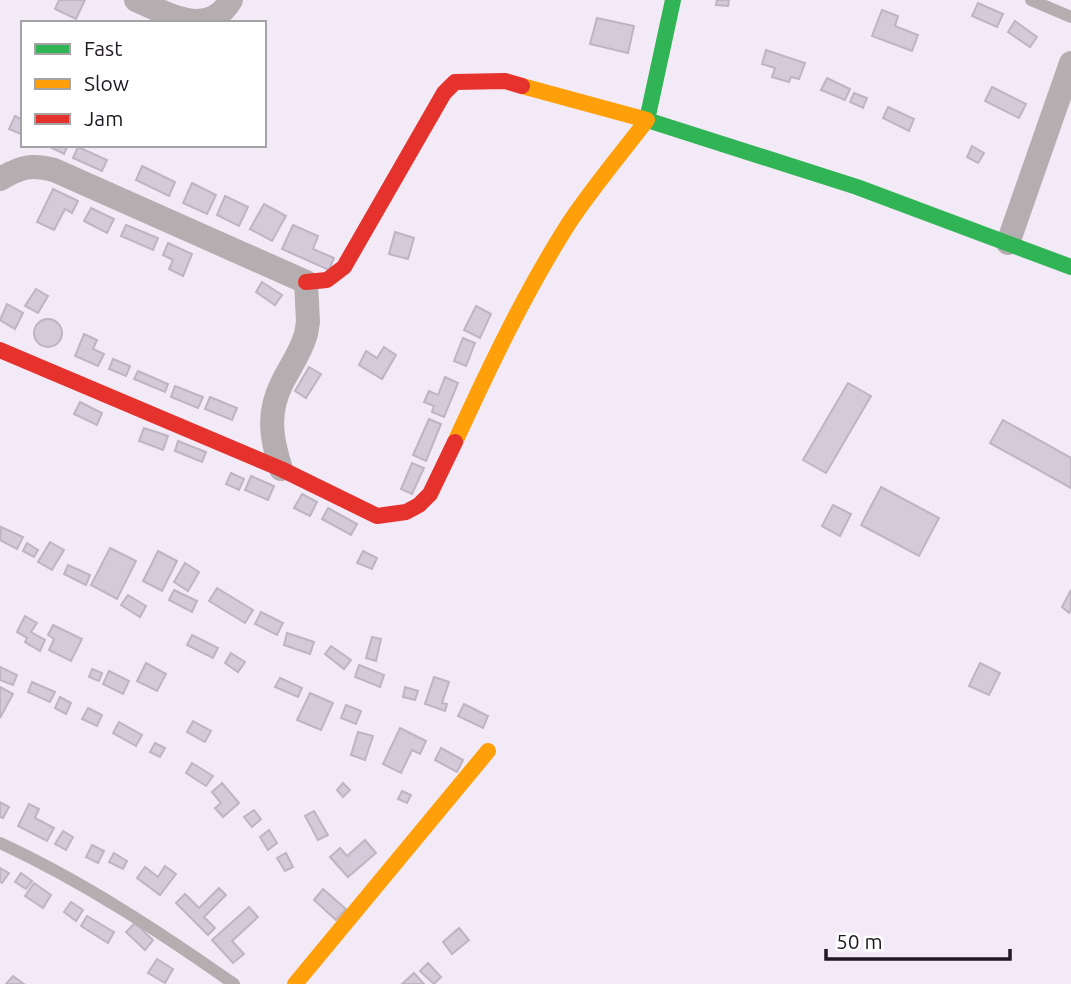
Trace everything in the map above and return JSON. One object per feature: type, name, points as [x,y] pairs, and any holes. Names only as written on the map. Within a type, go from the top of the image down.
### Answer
[{"type":"street","points":[[136,0],[188,21]]},
{"type":"street","points":[[205,21],[217,16],[231,0]]},
{"type":"street","points":[[0,350],[281,469],[377,516],[394,516],[411,511],[422,504],[430,494],[486,374],[558,241],[647,120],[673,0]]},
{"type":"street","points":[[1009,243],[1071,63]]},
{"type":"street","points":[[0,179],[16,170],[34,165],[54,170],[306,282],[324,282],[335,278],[344,267],[444,93],[455,82],[505,81],[647,120],[856,187],[1071,267]]},
{"type":"street","points":[[281,469],[272,440],[271,420],[274,400],[306,334],[306,282]]},
{"type":"street","points":[[295,984],[488,751]]},
{"type":"lane","points":[[1031,0],[1071,17]]},
{"type":"lane","points":[[0,843],[118,908],[176,943],[234,984]]},
{"type":"building","points":[[59,0],[85,0],[76,19],[55,9]]},
{"type":"building","points":[[717,0],[729,0],[728,6],[716,5]]},
{"type":"building","points":[[978,3],[1003,14],[997,27],[972,16]]},
{"type":"building","points":[[882,10],[898,16],[895,26],[918,35],[912,51],[872,36]]},
{"type":"building","points":[[597,18],[634,26],[628,53],[590,44]]},
{"type":"building","points":[[1015,21],[1037,37],[1030,47],[1008,32]]},
{"type":"building","points":[[766,50],[805,63],[799,79],[791,77],[789,82],[772,77],[775,68],[762,64]]},
{"type":"building","points":[[827,78],[850,89],[845,100],[821,90]]},
{"type":"building","points":[[992,87],[1026,104],[1019,118],[985,101]]},
{"type":"building","points":[[854,93],[867,98],[863,108],[850,102]]},
{"type":"building","points":[[888,107],[914,119],[909,131],[883,118]]},
{"type":"building","points":[[15,116],[21,119],[21,134],[9,129]]},
{"type":"building","points":[[972,146],[984,153],[978,163],[967,157]]},
{"type":"building","points":[[50,147],[67,147],[64,154]]},
{"type":"building","points":[[78,147],[107,160],[102,171],[73,158]]},
{"type":"building","points":[[142,166],[175,182],[169,196],[136,180]]},
{"type":"building","points":[[192,183],[216,195],[207,214],[183,203]]},
{"type":"building","points":[[53,189],[78,201],[72,213],[65,209],[54,230],[37,222]]},
{"type":"building","points":[[225,196],[248,207],[239,226],[217,215]]},
{"type":"building","points":[[264,204],[286,216],[272,241],[250,229]]},
{"type":"building","points":[[91,208],[114,219],[107,233],[84,221]]},
{"type":"building","points":[[126,225],[158,238],[153,250],[121,236]]},
{"type":"building","points":[[293,225],[318,236],[313,249],[334,258],[329,270],[282,249]]},
{"type":"building","points":[[395,232],[414,238],[408,259],[389,254]]},
{"type":"building","points":[[168,243],[192,254],[183,276],[169,269],[173,260],[163,255]]},
{"type":"building","points":[[262,282],[282,295],[275,305],[256,292]]},
{"type":"building","points":[[36,289],[48,296],[38,313],[25,306]]},
{"type":"building","points":[[7,304],[23,313],[15,329],[0,320]]},
{"type":"building","points":[[476,306],[491,314],[480,338],[464,330]]},
{"type":"building","points":[[48,319],[58,323],[62,333],[58,343],[48,347],[38,343],[34,333],[38,323]]},
{"type":"building","points":[[84,334],[97,340],[93,349],[104,354],[98,366],[75,356]]},
{"type":"building","points":[[463,338],[475,343],[466,366],[454,361]]},
{"type":"building","points":[[384,347],[396,355],[382,379],[359,365],[366,351],[377,358]]},
{"type":"building","points":[[113,359],[130,366],[126,376],[109,369]]},
{"type":"building","points":[[309,367],[321,374],[306,398],[295,391]]},
{"type":"building","points":[[138,371],[168,384],[165,392],[134,379]]},
{"type":"building","points":[[445,377],[458,383],[444,417],[432,412],[434,406],[424,402],[429,391],[438,395]]},
{"type":"building","points":[[848,383],[871,396],[826,473],[803,460]]},
{"type":"building","points":[[175,386],[203,397],[198,408],[171,397]]},
{"type":"building","points":[[210,397],[237,408],[232,420],[205,409]]},
{"type":"building","points":[[80,402],[102,413],[97,425],[74,414]]},
{"type":"building","points":[[429,419],[441,424],[426,461],[413,455]]},
{"type":"building","points":[[1003,420],[1071,458],[1071,488],[990,443]]},
{"type":"building","points":[[144,428],[168,436],[163,450],[139,441]]},
{"type":"building","points":[[178,441],[206,452],[202,462],[175,451]]},
{"type":"building","points":[[412,463],[424,468],[412,494],[401,489]]},
{"type":"building","points":[[231,473],[244,479],[239,490],[226,484]]},
{"type":"building","points":[[251,476],[274,486],[268,500],[245,490]]},
{"type":"building","points":[[881,487],[939,518],[919,556],[861,525]]},
{"type":"building","points":[[302,494],[317,502],[310,516],[294,508]]},
{"type":"building","points":[[833,505],[851,514],[840,536],[822,526]]},
{"type":"building","points":[[328,508],[357,524],[351,535],[322,519]]},
{"type":"building","points":[[1,527],[23,537],[17,549],[0,540]]},
{"type":"building","points":[[50,542],[64,550],[52,570],[38,562]]},
{"type":"building","points":[[27,543],[38,550],[34,557],[23,551]]},
{"type":"building","points":[[110,548],[136,561],[117,599],[91,585]]},
{"type":"building","points":[[158,551],[177,561],[162,591],[143,581]]},
{"type":"building","points":[[363,551],[377,558],[372,569],[357,563]]},
{"type":"building","points":[[185,563],[199,572],[188,591],[174,582]]},
{"type":"building","points":[[68,565],[90,575],[86,585],[64,574]]},
{"type":"building","points":[[217,588],[253,610],[245,623],[209,601]]},
{"type":"building","points":[[174,590],[197,601],[192,612],[169,600]]},
{"type":"building","points":[[1071,590],[1071,609],[1069,613],[1062,607]]},
{"type":"building","points":[[128,595],[146,606],[140,617],[121,605]]},
{"type":"building","points":[[261,612],[283,623],[277,635],[255,624]]},
{"type":"building","points":[[25,616],[37,623],[31,632],[45,640],[40,651],[25,642],[27,638],[17,632]]},
{"type":"building","points":[[53,625],[82,639],[71,661],[49,650],[54,639],[48,635]]},
{"type":"building","points":[[287,633],[314,642],[310,654],[284,645]]},
{"type":"building","points":[[192,635],[218,648],[213,658],[187,645]]},
{"type":"building","points":[[372,637],[381,639],[376,661],[366,658]]},
{"type":"building","points":[[331,646],[351,660],[344,669],[325,654]]},
{"type":"building","points":[[231,653],[245,662],[238,672],[225,663]]},
{"type":"building","points":[[146,663],[166,674],[157,691],[137,681]]},
{"type":"building","points":[[980,663],[1000,673],[989,695],[969,686]]},
{"type":"building","points":[[359,665],[384,675],[380,687],[355,677]]},
{"type":"building","points":[[0,667],[17,675],[13,685],[0,680]]},
{"type":"building","points":[[92,669],[102,673],[99,681],[89,677]]},
{"type":"building","points":[[109,671],[129,681],[123,694],[103,684]]},
{"type":"building","points":[[434,677],[449,682],[442,703],[447,704],[445,711],[425,704]]},
{"type":"building","points":[[280,678],[302,688],[298,697],[275,687]]},
{"type":"building","points":[[32,682],[55,692],[50,702],[28,692]]},
{"type":"building","points":[[0,687],[13,694],[0,718]]},
{"type":"building","points":[[405,687],[418,691],[415,700],[403,697]]},
{"type":"building","points":[[310,693],[333,703],[321,730],[297,720]]},
{"type":"building","points":[[60,697],[71,703],[66,714],[55,708]]},
{"type":"building","points":[[464,704],[488,716],[483,728],[458,716]]},
{"type":"building","points":[[346,705],[361,711],[356,724],[341,718]]},
{"type":"building","points":[[88,708],[102,715],[97,726],[82,719]]},
{"type":"building","points":[[193,721],[211,731],[205,742],[187,732]]},
{"type":"building","points":[[119,722],[142,735],[136,746],[113,733]]},
{"type":"building","points":[[400,728],[426,741],[420,754],[412,750],[401,773],[383,764]]},
{"type":"building","points":[[358,732],[373,736],[365,760],[351,755]]},
{"type":"building","points":[[155,743],[165,748],[160,757],[150,752]]},
{"type":"building","points":[[441,748],[463,760],[457,772],[435,760]]},
{"type":"building","points":[[192,763],[213,776],[206,786],[186,773]]},
{"type":"building","points":[[222,783],[239,803],[223,817],[215,808],[221,803],[212,792]]},
{"type":"building","points":[[343,783],[350,790],[343,797],[337,790]]},
{"type":"building","points":[[402,791],[411,795],[407,803],[398,799]]},
{"type":"building","points":[[0,802],[9,807],[3,818],[0,817]]},
{"type":"building","points":[[29,804],[39,809],[35,818],[54,828],[47,841],[18,826]]},
{"type":"building","points":[[254,810],[261,819],[252,827],[244,817]]},
{"type":"building","points":[[314,811],[328,835],[318,840],[305,816]]},
{"type":"building","points":[[269,830],[277,843],[268,850],[260,837]]},
{"type":"building","points":[[63,831],[73,837],[66,850],[55,844]]},
{"type":"building","points":[[365,840],[376,853],[348,877],[330,857],[340,848],[347,856]]},
{"type":"building","points":[[92,845],[104,851],[98,863],[86,857]]},
{"type":"building","points":[[114,853],[127,861],[123,869],[109,862]]},
{"type":"building","points":[[286,853],[293,867],[285,871],[277,858]]},
{"type":"building","points":[[165,866],[176,874],[160,895],[137,878],[145,867],[158,877]]},
{"type":"building","points":[[0,868],[9,873],[2,883],[0,882]]},
{"type":"building","points":[[21,873],[32,881],[26,889],[15,882]]},
{"type":"building","points":[[34,883],[51,895],[43,908],[25,896]]},
{"type":"building","points":[[219,888],[226,895],[204,917],[215,928],[208,935],[176,903],[185,894],[199,908]]},
{"type":"building","points":[[323,889],[346,909],[336,920],[314,900]]},
{"type":"building","points":[[71,902],[83,910],[76,921],[64,912]]},
{"type":"building","points":[[249,907],[258,917],[232,941],[244,954],[233,963],[212,940]]},
{"type":"building","points":[[87,916],[114,932],[108,943],[81,926]]},
{"type":"building","points":[[135,923],[153,940],[145,950],[126,932]]},
{"type":"building","points":[[459,928],[469,940],[452,954],[443,942]]},
{"type":"building","points":[[157,959],[173,969],[165,983],[148,973]]},
{"type":"building","points":[[428,963],[441,977],[434,984],[420,971]]},
{"type":"building","points":[[414,973],[424,984],[402,984]]},
{"type":"building","points":[[13,976],[24,984],[6,984]]},
{"type":"traffic: fast","points":[[673,0],[647,120],[857,187],[1071,267]]},
{"type":"traffic: slow","points":[[455,442],[508,331],[553,249],[588,196],[647,120],[522,86]]},
{"type":"traffic: slow","points":[[295,984],[488,751]]},
{"type":"traffic: jam","points":[[306,282],[327,280],[344,267],[444,93],[455,82],[505,81],[522,86]]},
{"type":"traffic: jam","points":[[0,350],[281,469],[377,516],[406,512],[419,505],[430,494],[455,442]]}]
